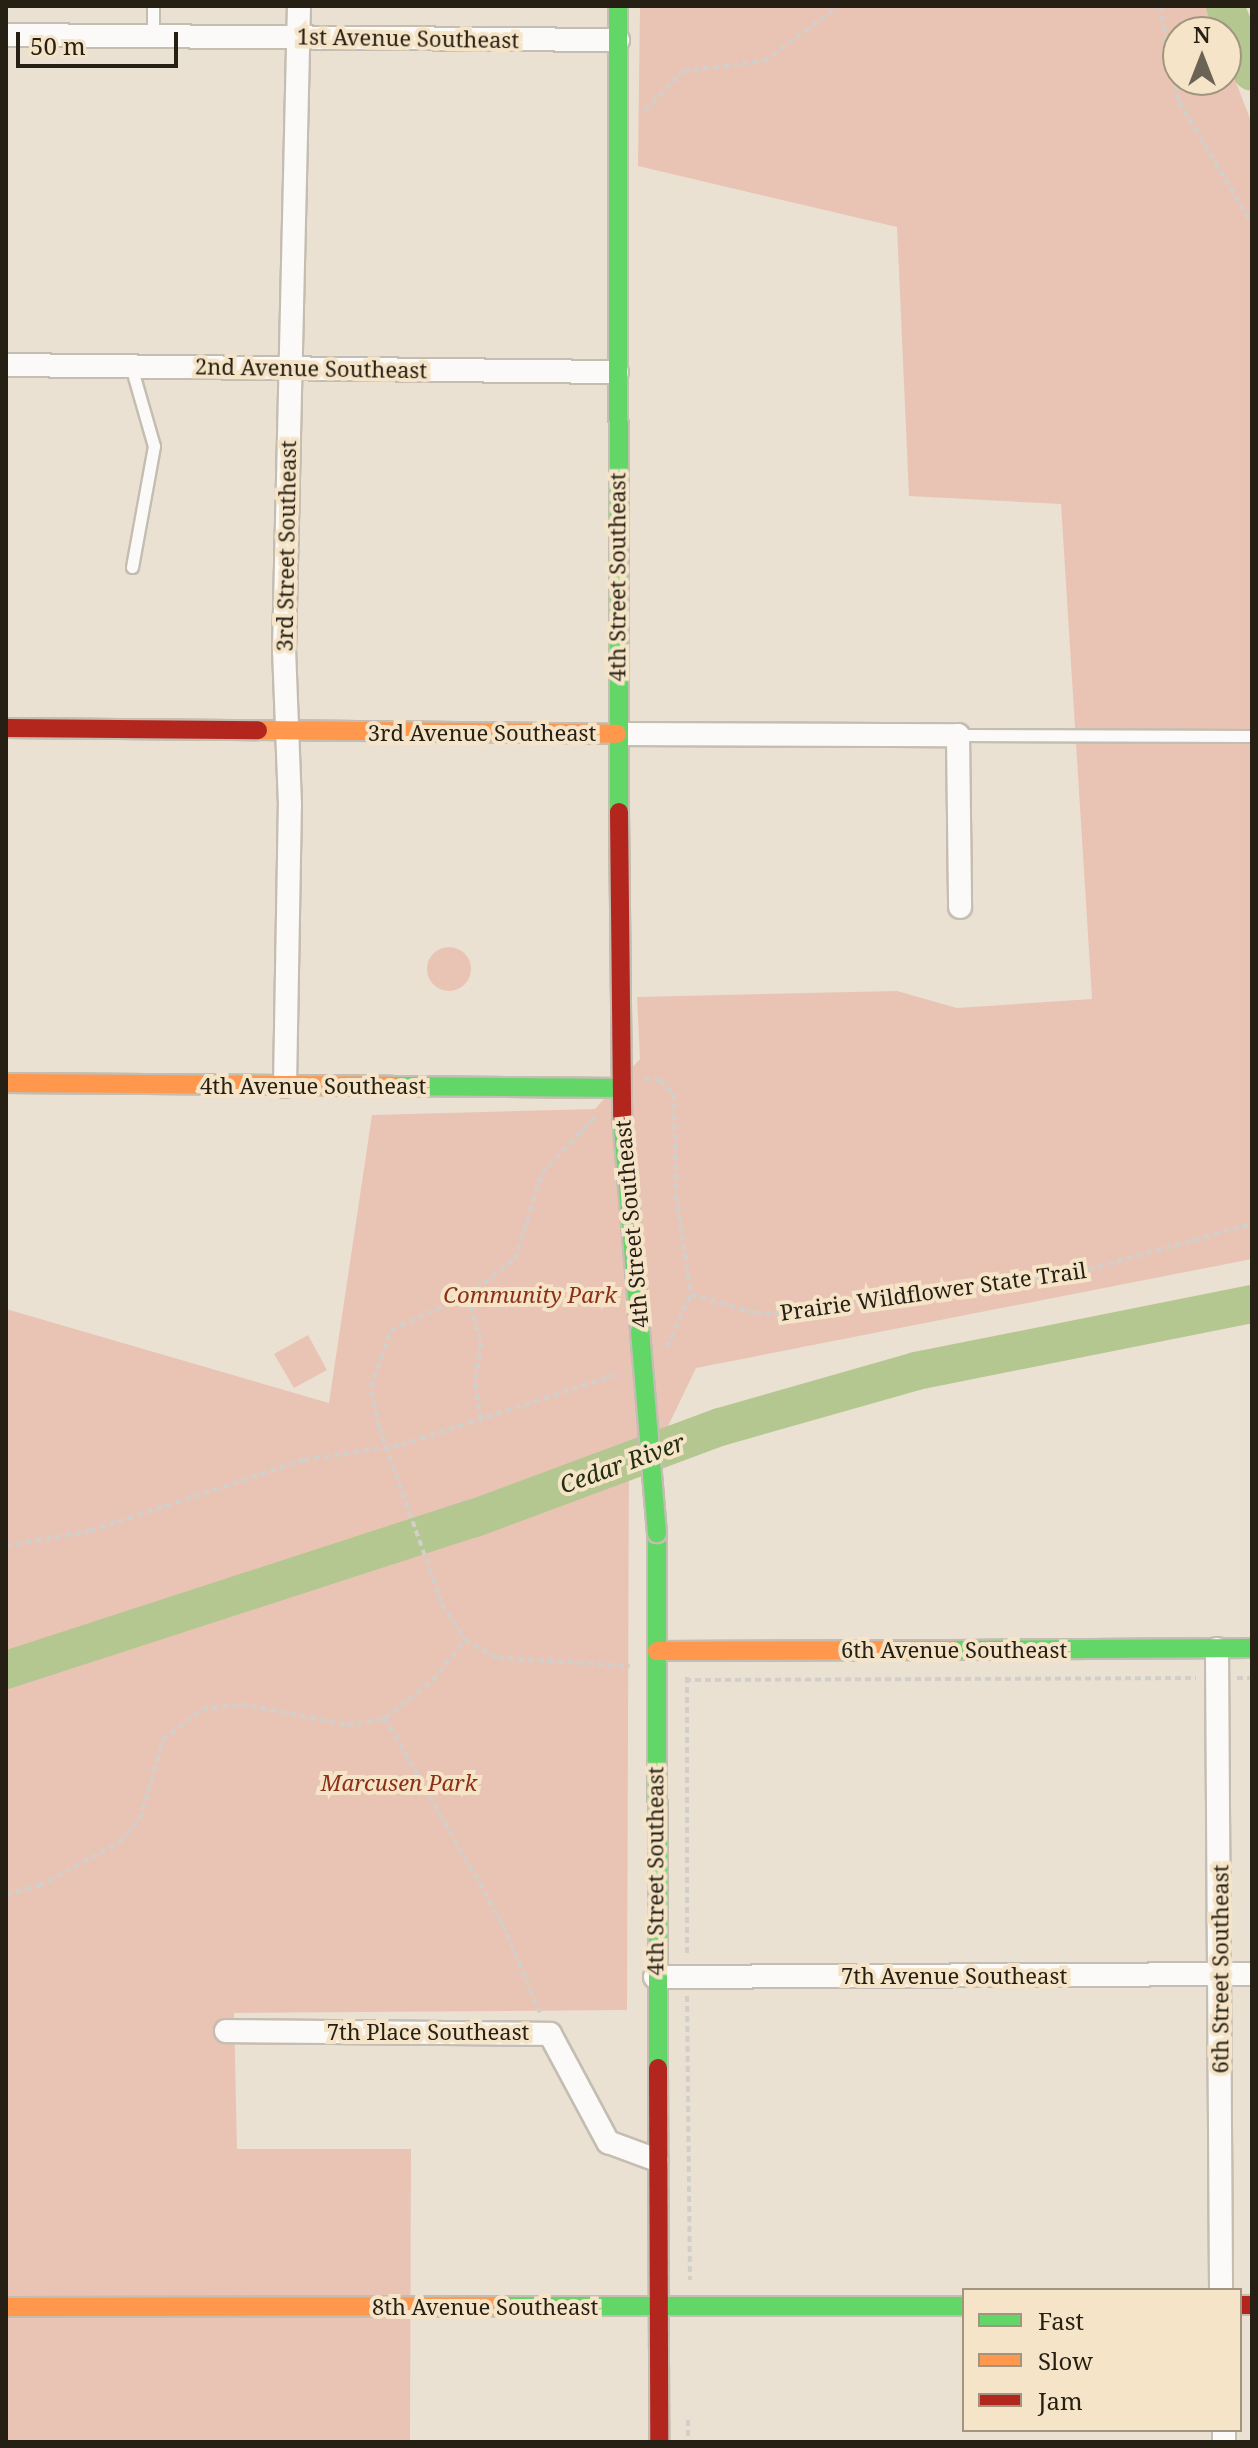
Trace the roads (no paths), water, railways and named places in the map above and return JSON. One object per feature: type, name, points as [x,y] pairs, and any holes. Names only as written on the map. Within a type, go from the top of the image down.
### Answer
[{"type":"street","name":"3rd Street Southeast","points":[[285,1086],[290,368],[299,6]]},
{"type":"street","name":"4th Street Southeast","points":[[618,6],[620,1088],[657,1533],[655,1977],[659,2442]]},
{"type":"street","name":"1st Avenue Southeast","points":[[6,35],[618,40]]},
{"type":"street","name":"2nd Avenue Southeast","points":[[6,365],[617,372]]},
{"type":"street","name":"3rd Avenue Southeast","points":[[6,728],[958,735]]},
{"type":"street","points":[[958,735],[960,907]]},
{"type":"street","name":"4th Avenue Southeast","points":[[6,1083],[620,1088]]},
{"type":"street","name":"6th Avenue Southeast","points":[[657,1651],[1252,1648]]},
{"type":"street","name":"6th Street Southeast","points":[[1217,1649],[1221,2288]]},
{"type":"street","name":"7th Avenue Southeast","points":[[655,1977],[1252,1974]]},
{"type":"street","name":"7th Place Southeast","points":[[226,2031],[550,2034],[608,2142],[657,2160]]},
{"type":"street","name":"8th Avenue Southeast","points":[[6,2307],[962,2306]]},
{"type":"lane","points":[[153,6],[153,36]]},
{"type":"lane","points":[[131,366],[154,446],[132,567]]},
{"type":"lane","points":[[958,735],[1252,736]]},
{"type":"waterway","name":"Cedar River","points":[[1225,6],[1252,72]]},
{"type":"waterway","name":"Cedar River","points":[[6,1670],[475,1518],[720,1427],[916,1371],[1252,1304]]},
{"type":"park label","name":"Community Park","points":[[530,1295]]},
{"type":"park label","name":"Marcusen Park","points":[[399,1783]]}]
